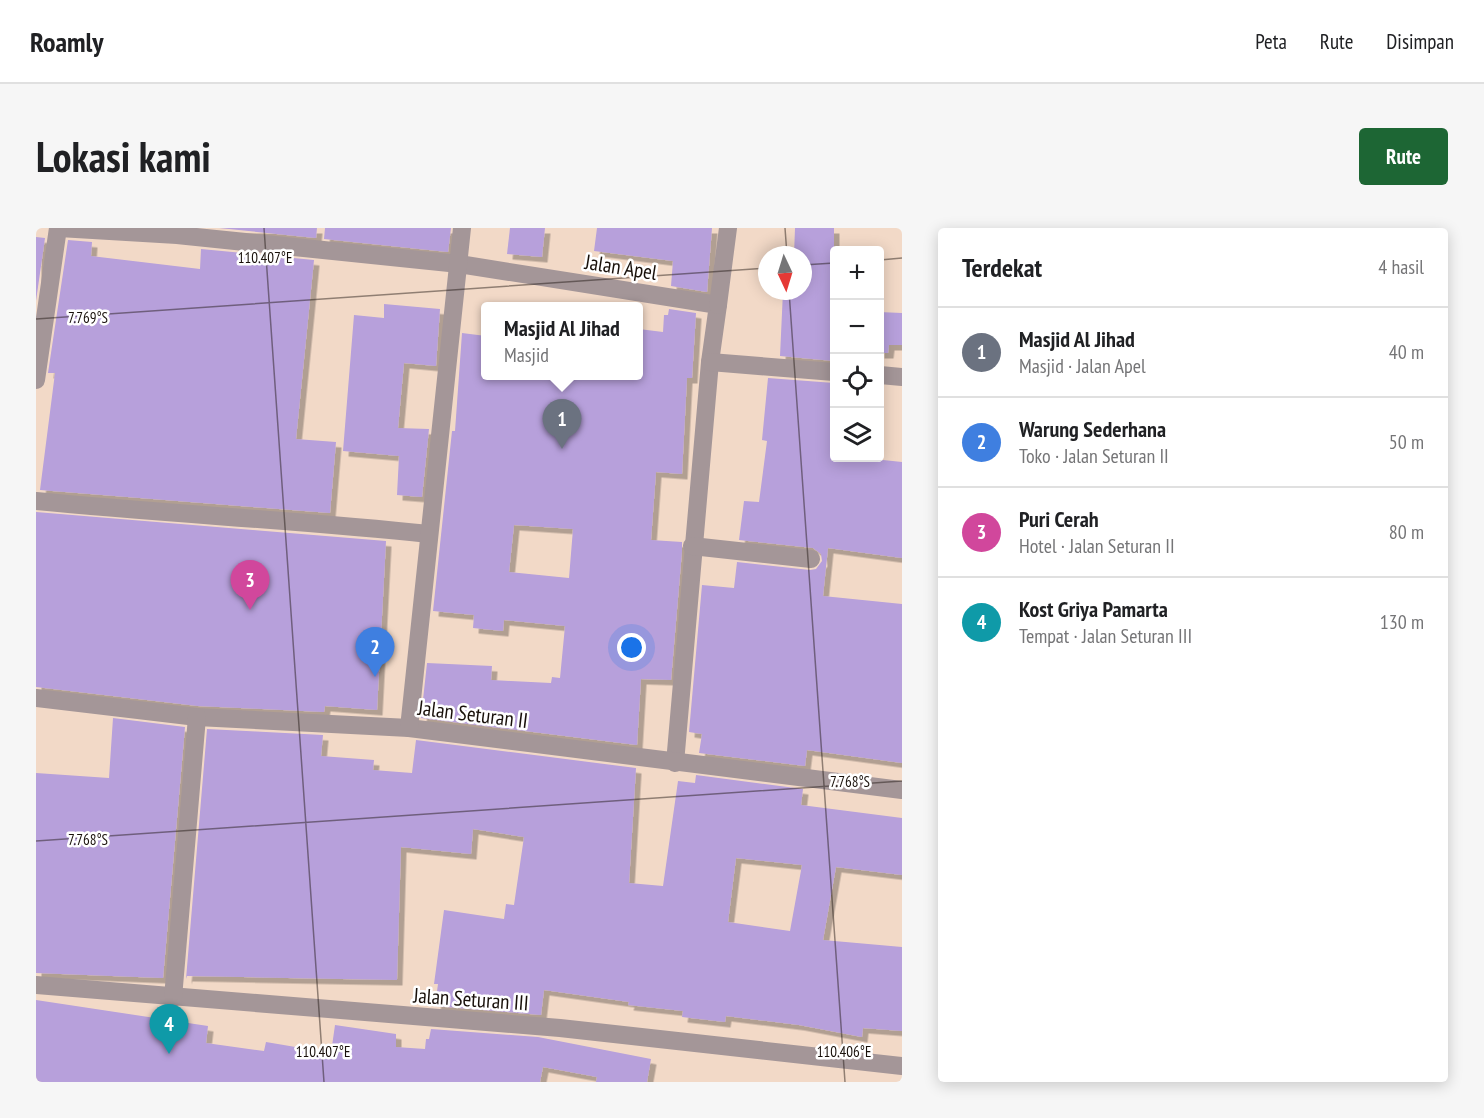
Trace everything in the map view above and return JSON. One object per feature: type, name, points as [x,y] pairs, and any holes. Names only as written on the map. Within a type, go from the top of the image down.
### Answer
[{"type":"street","name":"Jalan Apel","points":[[59,228],[177,231],[459,264],[718,305]]},
{"type":"street","points":[[36,380],[59,228]]},
{"type":"street","points":[[409,728],[462,228]]},
{"type":"street","points":[[675,763],[692,546],[710,362],[728,228]]},
{"type":"street","points":[[710,362],[830,372]]},
{"type":"street","points":[[884,375],[902,377]]},
{"type":"street","points":[[36,501],[183,515],[332,524],[429,534]]},
{"type":"street","points":[[692,546],[811,559]]},
{"type":"street","name":"Jalan Seturan II","points":[[36,698],[197,717],[409,728],[902,790]]},
{"type":"street","points":[[172,998],[197,717]]},
{"type":"street","name":"Jalan Seturan III","points":[[36,985],[172,998],[560,1028],[902,1066]]},
{"type":"building","points":[[219,228],[317,228],[316,238]]},
{"type":"building","points":[[325,228],[451,228],[448,252],[324,239]]},
{"type":"building","points":[[510,228],[545,228],[542,257],[507,254]]},
{"type":"building","points":[[597,228],[712,228],[707,292],[671,286],[673,261],[594,251]]},
{"type":"building","points":[[795,228],[834,228],[834,246],[830,246],[830,361],[780,356],[783,300],[812,300],[812,246],[794,246]]},
{"type":"building","points":[[36,237],[45,238],[36,301]]},
{"type":"building","points":[[68,240],[92,242],[91,256],[200,269],[201,249],[314,260],[296,439],[336,442],[330,513],[40,490],[55,373],[48,373]]},
{"type":"building","points":[[384,304],[440,309],[436,366],[404,363],[398,428],[429,429],[422,497],[397,495],[399,456],[343,451],[354,315],[384,318]]},
{"type":"building","points":[[669,309],[696,313],[692,378],[687,378],[682,474],[656,472],[651,540],[682,542],[682,551],[671,680],[641,679],[637,745],[421,718],[427,663],[492,666],[491,680],[551,683],[552,677],[560,678],[565,626],[504,620],[503,631],[473,628],[474,615],[433,611],[452,431],[455,431],[462,333],[481,335],[481,380],[643,380],[643,330],[663,332],[664,315],[668,315]],"holes":[[[514,525],[573,529],[569,578],[509,572]]]},
{"type":"building","points":[[884,312],[902,313],[902,345],[889,345],[888,353],[884,353]]},
{"type":"building","points":[[768,378],[830,383],[830,462],[884,462],[884,460],[902,462],[902,558],[828,548],[823,596],[902,604],[902,763],[807,750],[805,766],[699,753],[702,734],[689,732],[702,585],[734,588],[737,562],[810,570],[816,569],[822,561],[821,554],[813,548],[739,540],[744,501],[759,502],[767,441],[762,440]]},
{"type":"building","points":[[36,512],[386,541],[377,710],[325,706],[324,712],[198,706],[36,687]]},
{"type":"building","points":[[113,718],[185,727],[163,978],[36,973],[36,773],[109,778]]},
{"type":"building","points":[[207,729],[323,735],[321,756],[374,760],[373,770],[412,773],[416,740],[636,768],[629,883],[663,886],[678,781],[695,783],[696,775],[803,789],[801,805],[902,818],[902,875],[836,867],[823,940],[902,947],[902,1031],[863,1028],[862,1037],[799,1025],[726,1016],[725,1022],[682,1017],[683,1011],[628,1005],[629,1002],[544,990],[541,1015],[435,1006],[438,984],[434,984],[444,910],[504,919],[506,904],[514,905],[524,837],[473,829],[471,854],[401,847],[397,980],[187,976],[186,979]],"holes":[[[736,858],[802,865],[790,931],[728,922]]]},
{"type":"building","points":[[36,1000],[208,1026],[206,1043],[264,1051],[266,1042],[331,1053],[335,1025],[396,1034],[396,1047],[425,1049],[426,1039],[429,1039],[431,1029],[538,1037],[651,1059],[647,1082],[596,1082],[597,1077],[543,1067],[540,1082],[36,1082]]},
{"type":"place","name":"Masjid Al Jihad","points":[[562,449]]},
{"type":"place","name":"Puri Cerah","points":[[250,610]]},
{"type":"place","name":"Warung Sederhana","points":[[375,677]]},
{"type":"place","name":"Kost Griya Pamarta","points":[[169,1054]]}]
